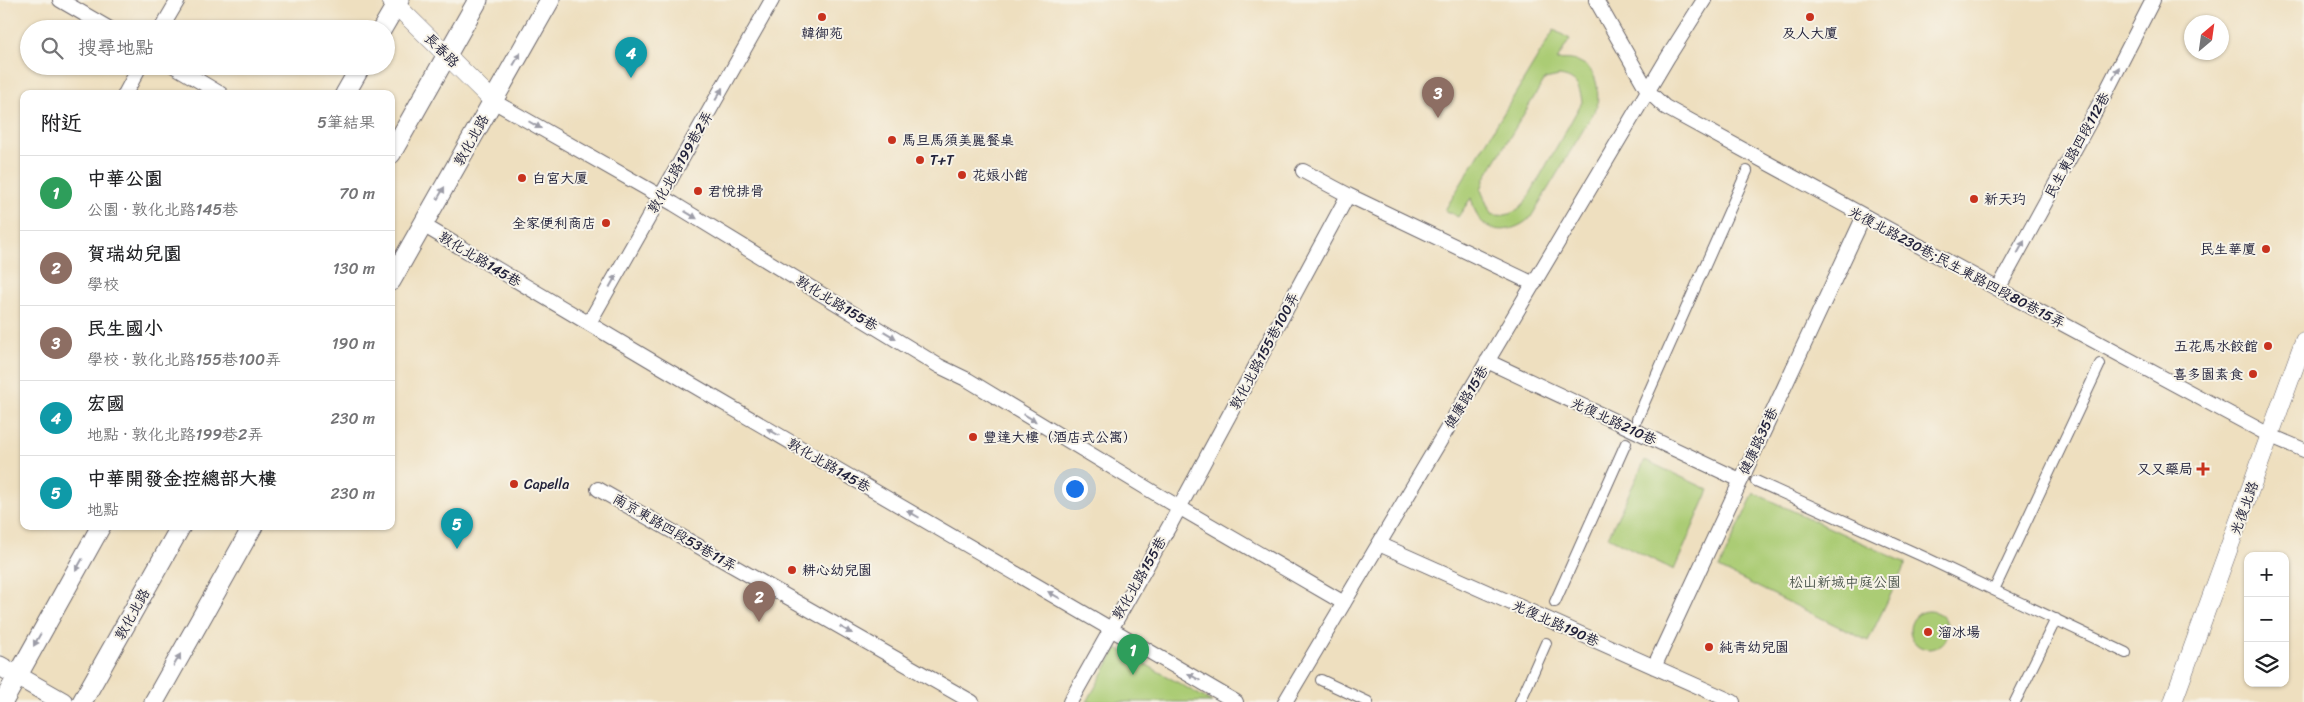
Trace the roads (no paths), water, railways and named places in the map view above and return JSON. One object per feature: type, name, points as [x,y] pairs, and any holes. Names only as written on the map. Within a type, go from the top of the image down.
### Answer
[{"type":"main road","points":[[395,147],[478,0]]},
{"type":"main road","name":"敦化北路","points":[[395,274],[550,0]]},
{"type":"main road","points":[[386,20],[395,1]]},
{"type":"main road","points":[[347,90],[356,75]]},
{"type":"main road","points":[[3,702],[99,530]]},
{"type":"main road","name":"敦化北路","points":[[82,702],[179,530]]},
{"type":"main road","points":[[154,702],[251,530]]},
{"type":"main road","points":[[0,666],[62,702]]},
{"type":"street","points":[[60,0],[94,20]]},
{"type":"street","points":[[167,20],[178,0]]},
{"type":"street","name":"敦化北路199巷2弄","points":[[589,324],[772,0]]},
{"type":"street","name":"光復北路230巷;民生東路四段80巷15弄","points":[[1596,0],[1648,91],[1665,107],[2271,436],[2304,450]]},
{"type":"street","name":"健康路15巷","points":[[1285,702],[1704,0]]},
{"type":"street","name":"民生東路四段112巷","points":[[1998,289],[2107,90],[2153,0]]},
{"type":"street","name":"長春路","points":[[395,1],[493,101]]},
{"type":"street","points":[[127,90],[135,75]]},
{"type":"street","points":[[189,75],[214,90]]},
{"type":"street","name":"敦化北路155巷","points":[[493,101],[660,197],[1179,507],[1344,603]]},
{"type":"street","points":[[1303,171],[1348,195],[1534,284]]},
{"type":"street","points":[[1636,419],[1747,171]]},
{"type":"street","name":"敦化北路155巷100弄","points":[[1179,507],[1348,195]]},
{"type":"street","name":"健康路35巷","points":[[1654,667],[1864,216]]},
{"type":"street","name":"敦化北路145巷","points":[[423,225],[1236,702]]},
{"type":"street","name":"光復北路","points":[[2173,702],[2304,341]]},
{"type":"street","name":"光復北路210巷","points":[[1487,361],[1740,480]]},
{"type":"street","points":[[1994,590],[2100,364]]},
{"type":"street","points":[[1555,602],[1626,443]]},
{"type":"street","points":[[1756,481],[2126,653]]},
{"type":"street","name":"南京東路四段53巷11弄","points":[[598,488],[972,702]]},
{"type":"street","name":"敦化北路155巷","points":[[1070,702],[1179,507]]},
{"type":"street","name":"光復北路190巷","points":[[1379,544],[1733,702]]},
{"type":"street","points":[[2015,702],[2056,619]]},
{"type":"street","points":[[1520,702],[1546,644]]},
{"type":"street","points":[[1321,680],[1368,702]]},
{"type":"place","name":"韓御苑","points":[[822,17]]},
{"type":"place","name":"及人大廈","points":[[1810,17]]},
{"type":"place","name":"宏國","points":[[631,78]]},
{"type":"place","name":"民生國小","points":[[1438,118]]},
{"type":"place","name":"馬旦馬須美麗餐桌","points":[[892,140]]},
{"type":"place","name":"T+T","points":[[920,160]]},
{"type":"place","name":"花娘小館","points":[[962,175]]},
{"type":"place","name":"白宫大厦","points":[[522,178]]},
{"type":"place","name":"君悅排骨","points":[[698,191]]},
{"type":"place","name":"新天玓","points":[[1974,199]]},
{"type":"place","name":"全家便利商店","points":[[606,223]]},
{"type":"place","name":"民生華廈","points":[[2266,249]]},
{"type":"place","name":"五花馬水餃館","points":[[2268,346]]},
{"type":"place","name":"喜多園素食","points":[[2253,374]]},
{"type":"place","name":"豐達大樓（酒店式公寓）","points":[[973,437]]},
{"type":"place","name":"又又藥局","points":[[2203,469]]},
{"type":"place","name":"Capella","points":[[514,484]]},
{"type":"place","name":"中華開發金控總部大樓","points":[[457,549]]},
{"type":"place","name":"耕心幼兒園","points":[[792,570]]},
{"type":"place","name":"賀瑞幼兒園","points":[[759,622]]},
{"type":"place","name":"溜冰場","points":[[1928,632]]},
{"type":"place","name":"純青幼兒園","points":[[1709,647]]},
{"type":"place","name":"中華公園","points":[[1133,675]]},
{"type":"park label","name":"松山新城中庭公園","points":[[1845,582]]}]
